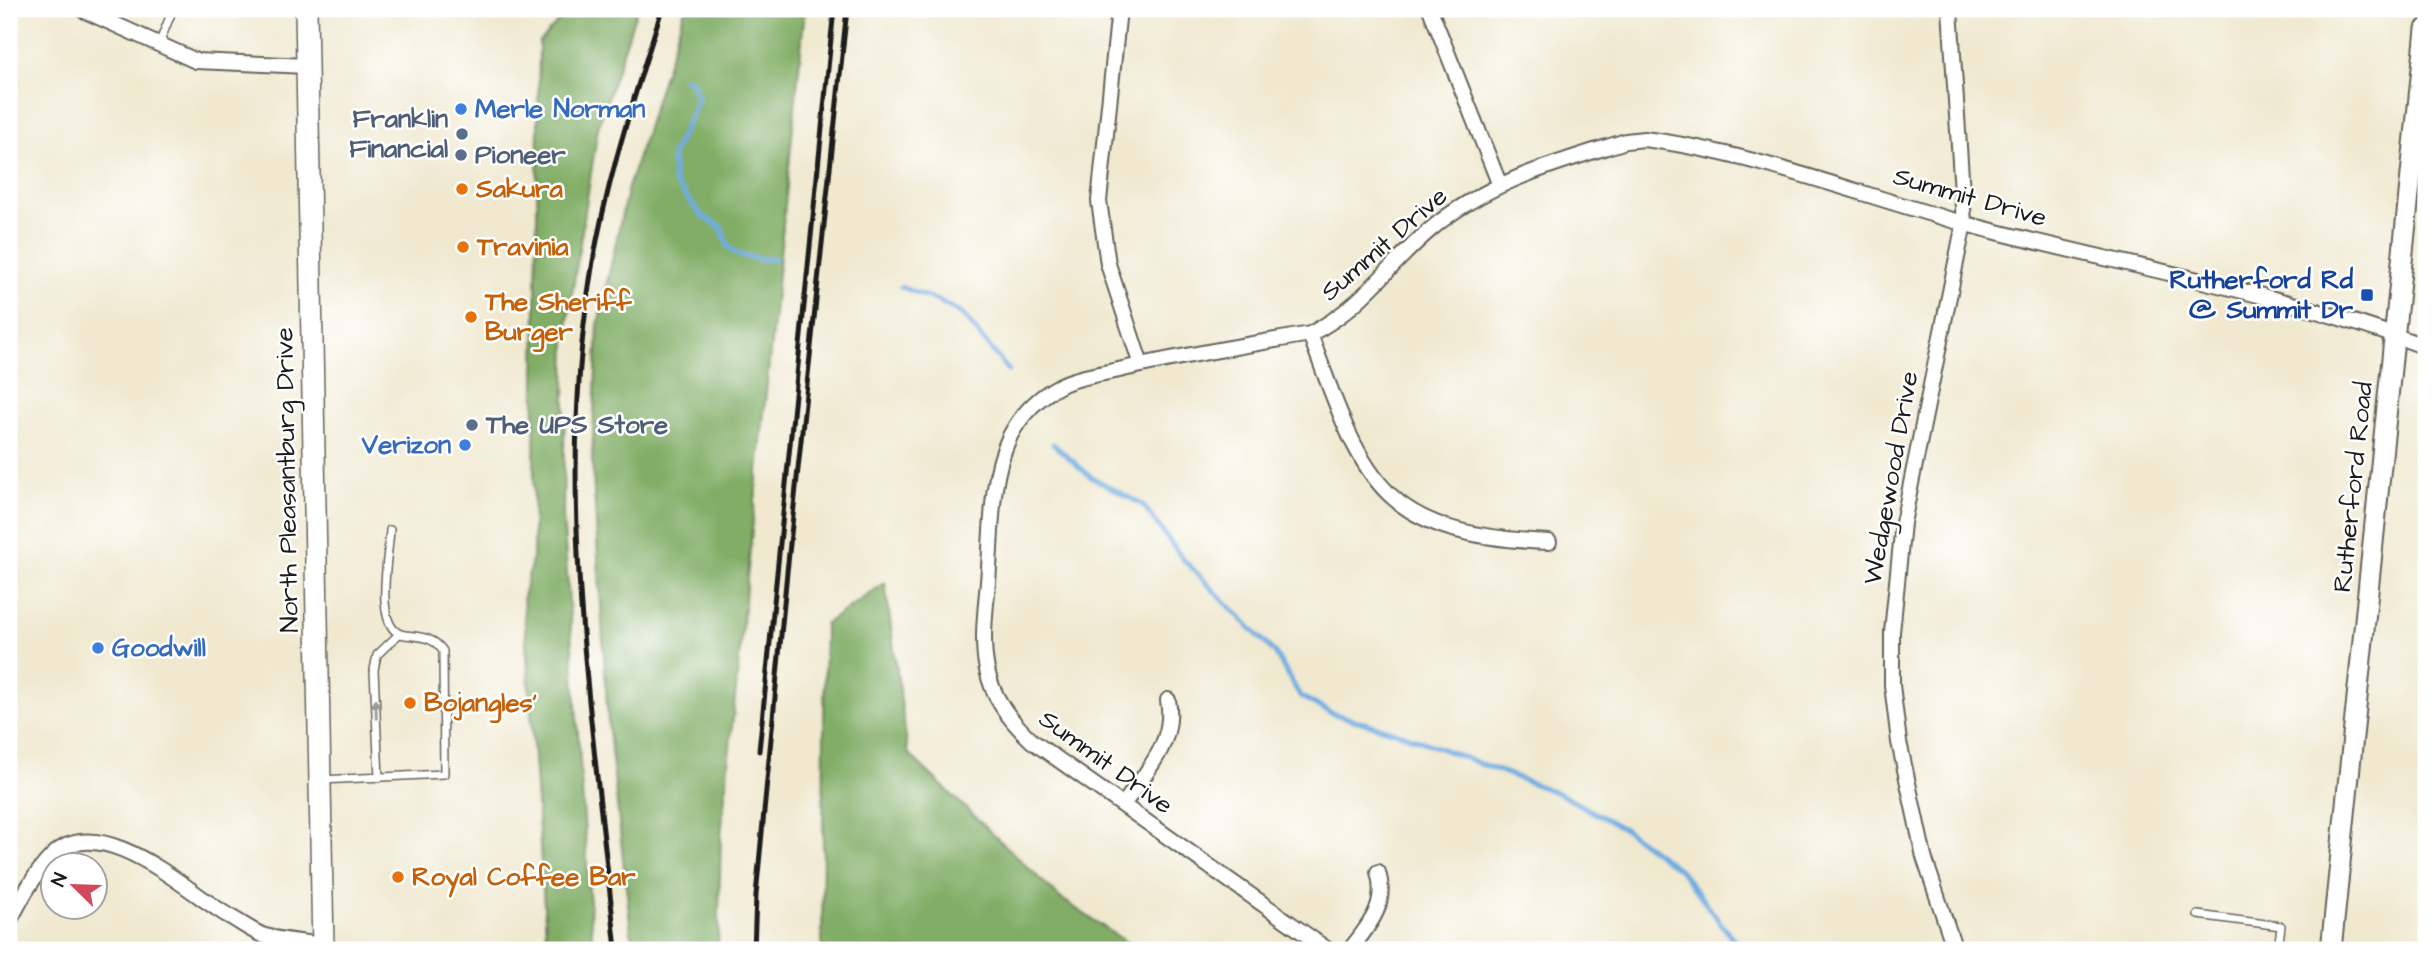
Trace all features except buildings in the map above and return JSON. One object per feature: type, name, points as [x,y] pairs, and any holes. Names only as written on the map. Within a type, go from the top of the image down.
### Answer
[{"type":"main road","name":"North Pleasantburg Drive","points":[[306,9],[323,947]]},
{"type":"street","points":[[81,9],[196,61],[307,66]]},
{"type":"street","points":[[1119,9],[1098,201],[1108,264],[1141,365]]},
{"type":"street","points":[[1430,9],[1499,183]]},
{"type":"street","name":"Wedgewood Drive","points":[[1950,9],[1964,223],[1903,523],[1892,643],[1892,685],[1906,779],[1924,857],[1955,950]]},
{"type":"street","name":"Rutherford Road","points":[[2331,950],[2425,62],[2426,29]]},
{"type":"street","name":"Summit Drive","points":[[1328,950],[1032,741],[1008,719],[986,673],[984,620],[1001,460],[1023,415],[1035,401],[1063,384],[1141,365],[1310,334],[1334,322],[1361,301],[1396,262],[1432,228],[1499,183],[1626,141],[1644,139],[1668,142],[1808,177],[1964,223],[2276,301],[2395,335],[2426,347]]},
{"type":"street","points":[[1310,334],[1363,464],[1391,498],[1424,520],[1448,529],[1507,540],[1549,542]]},
{"type":"street","points":[[1123,805],[1164,746],[1169,727],[1168,700]]},
{"type":"street","points":[[9,922],[34,880],[54,855],[73,844],[94,841],[122,847],[200,899],[264,935],[323,947]]},
{"type":"street","points":[[1350,950],[1378,912],[1381,884],[1378,872]]},
{"type":"lane","points":[[159,44],[173,9]]},
{"type":"lane","points":[[320,780],[444,775],[443,651],[428,638],[398,635],[392,630],[384,612],[390,530]]},
{"type":"lane","points":[[379,778],[374,670],[377,655],[398,635]]},
{"type":"lane","points":[[2198,915],[2281,926],[2278,950]]},
{"type":"green space","points":[[570,9],[637,9],[598,128],[566,334],[563,515],[593,950],[547,950],[523,597],[533,556],[539,42]]},
{"type":"green space","points":[[685,9],[805,9],[721,835],[718,950],[633,950],[608,722],[592,458],[598,325],[627,191]]},
{"type":"green space","points":[[885,583],[908,753],[1059,897],[1138,950],[822,950],[825,624]]},
{"type":"waterway","points":[[684,78],[693,83],[698,100],[672,155],[674,182],[702,216],[721,227],[728,246],[736,254],[759,259],[776,259]]},
{"type":"waterway","points":[[901,287],[941,302],[963,315],[1009,371]]},
{"type":"waterway","points":[[1053,444],[1091,477],[1143,505],[1182,558],[1275,653],[1300,696],[1331,713],[1405,735],[1560,794],[1626,830],[1681,871],[1741,950]]},
{"type":"railway","points":[[616,950],[582,615],[576,447],[580,363],[590,280],[603,211],[662,9]]},
{"type":"railway","points":[[759,751],[834,9]]},
{"type":"railway","points":[[754,950],[756,895],[787,572],[847,9]]},
{"type":"place","name":"Merle Norman","points":[[461,109]]},
{"type":"place","name":"Franklin Financial","points":[[462,134]]},
{"type":"place","name":"Pioneer","points":[[461,155]]},
{"type":"place","name":"Sakura","points":[[462,189]]},
{"type":"place","name":"Travinia","points":[[463,247]]},
{"type":"place","name":"Rutherford Rd @ Summit Dr","points":[[2367,295]]},
{"type":"place","name":"The Sheriff Burger","points":[[471,317]]},
{"type":"place","name":"The UPS Store","points":[[472,425]]},
{"type":"place","name":"Verizon","points":[[465,445]]},
{"type":"place","name":"Goodwill","points":[[98,648]]},
{"type":"place","name":"Bojangles'","points":[[410,703]]},
{"type":"place","name":"Royal Coffee Bar","points":[[398,877]]}]
